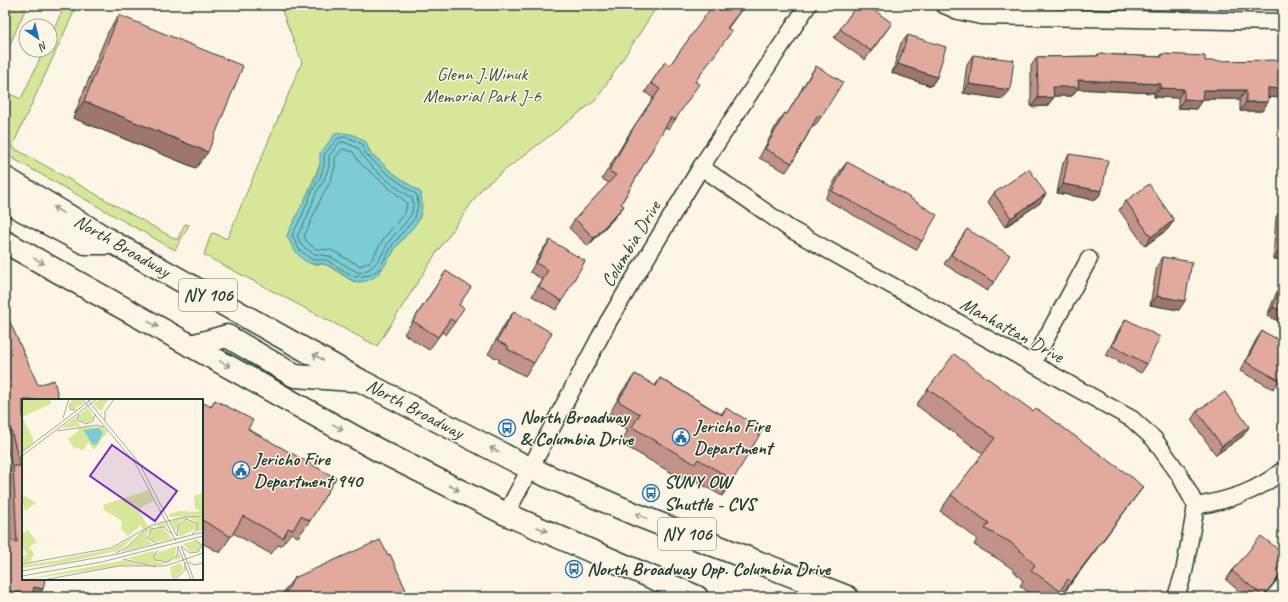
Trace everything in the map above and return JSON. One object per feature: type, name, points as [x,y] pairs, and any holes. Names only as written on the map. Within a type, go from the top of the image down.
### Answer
[{"type":"main road","name":"North Broadway","points":[[5,178],[114,243],[361,381],[529,468],[637,515],[847,597]]},
{"type":"main road","points":[[5,201],[85,243],[114,243]]},
{"type":"main road","name":"NY 106","points":[[5,242],[378,450],[506,514],[697,597]]},
{"type":"main road","points":[[191,346],[227,336],[295,376],[361,381]]},
{"type":"street","name":"Columbia Drive","points":[[506,514],[529,468],[608,322],[701,167],[808,5]]},
{"type":"street","points":[[944,5],[958,11],[981,16],[1283,22]]},
{"type":"street","name":"Manhattan Drive","points":[[701,167],[790,229],[1132,419],[1154,439],[1179,474],[1196,506]]},
{"type":"street","points":[[1032,364],[1089,259]]},
{"type":"street","points":[[1176,597],[1184,572],[1196,506],[1226,501],[1248,493],[1269,482],[1283,470]]},
{"type":"green space","points":[[5,5],[27,5],[21,18],[18,18],[18,26],[5,56]]},
{"type":"green space","points":[[65,5],[77,5],[58,47],[58,20]]},
{"type":"green space","name":"Glenn J.Winuk Memorial Park J-6","points":[[283,5],[658,5],[596,100],[483,187],[437,252],[377,346],[204,255],[211,234],[214,233],[227,239],[302,62],[282,11]],"holes":[[[365,142],[381,164],[421,193],[419,219],[396,247],[391,256],[354,282],[325,264],[312,264],[304,259],[296,252],[287,235],[299,214],[320,164]]]},
{"type":"green space","points":[[40,58],[53,58],[12,147],[177,240],[185,224],[189,225],[175,250],[5,154],[5,92],[21,99]]},
{"type":"water","points":[[344,133],[354,135],[366,142],[369,151],[388,169],[421,193],[422,207],[420,217],[399,243],[378,274],[367,281],[355,281],[328,265],[312,264],[307,262],[299,256],[293,248],[287,235],[316,177],[320,164],[320,154],[335,134]]},
{"type":"building","points":[[713,5],[745,5],[727,28],[732,31],[695,82],[699,84],[675,120],[671,117],[621,204],[624,206],[594,238],[575,219],[616,175],[609,171],[635,125],[660,89],[651,83],[665,62],[670,65]]},
{"type":"building","points":[[857,5],[867,5],[892,23],[871,51],[840,29]]},
{"type":"building","points":[[119,15],[243,66],[208,152],[84,101]]},
{"type":"building","points":[[908,35],[946,47],[937,77],[898,64]]},
{"type":"building","points":[[1098,54],[1162,57],[1162,54],[1205,56],[1205,61],[1283,60],[1283,89],[1268,88],[1268,102],[1246,102],[1246,90],[1203,90],[1202,100],[1184,99],[1184,89],[1160,88],[1161,84],[1078,80],[1079,87],[1053,87],[1054,97],[1038,98],[1037,57],[1098,56]]},
{"type":"building","points":[[973,55],[1014,60],[1010,90],[969,84]]},
{"type":"building","points":[[816,66],[843,82],[821,117],[818,115],[792,163],[765,149],[785,113],[787,114]]},
{"type":"building","points":[[1069,154],[1108,160],[1102,191],[1063,184]]},
{"type":"building","points":[[847,162],[888,184],[937,215],[922,241],[832,191]]},
{"type":"building","points":[[1029,169],[1046,194],[1011,218],[994,193]]},
{"type":"building","points":[[1149,184],[1174,220],[1151,237],[1126,201]]},
{"type":"building","points":[[1282,208],[1283,250],[1279,250]]},
{"type":"building","points":[[967,229],[1010,255],[994,282],[951,255]]},
{"type":"building","points":[[550,240],[585,261],[562,301],[539,287],[548,270],[536,263]]},
{"type":"building","points":[[1163,257],[1192,262],[1185,301],[1157,296]]},
{"type":"building","points":[[446,271],[471,287],[459,305],[464,308],[455,322],[450,319],[438,337],[413,321]]},
{"type":"building","points":[[1283,283],[1283,311],[1273,307]]},
{"type":"building","points":[[5,311],[38,385],[54,380],[59,399],[22,399],[22,580],[45,580],[43,589],[34,587],[32,595],[5,590],[5,559],[9,540],[17,542],[13,466],[20,466],[5,405],[5,393],[7,392],[5,387]]},
{"type":"building","points":[[514,311],[552,333],[534,363],[507,349],[509,347],[497,341]]},
{"type":"building","points":[[1126,319],[1160,337],[1147,364],[1112,346]]},
{"type":"building","points":[[1262,331],[1283,342],[1283,373],[1279,380],[1246,362]]},
{"type":"building","points":[[954,354],[1033,411],[1036,408],[1133,478],[1143,487],[1071,582],[1068,579],[1060,591],[1031,570],[1035,565],[1022,552],[1010,542],[985,529],[989,523],[951,495],[995,438],[928,389]]},
{"type":"building","name":"Jericho Fire Department","points":[[635,374],[656,386],[660,378],[722,415],[726,408],[763,429],[733,480],[698,459],[695,464],[632,427],[640,414],[618,401]]},
{"type":"building","points":[[1225,392],[1249,427],[1222,446],[1197,411]]},
{"type":"building","name":"Jericho Fire Department 940","points":[[215,400],[253,420],[248,429],[336,478],[310,521],[301,516],[293,530],[288,528],[283,538],[243,516],[231,537],[203,521],[203,404],[204,403],[211,407]]},
{"type":"building","points":[[1261,536],[1283,553],[1283,572],[1263,596],[1232,571]]},
{"type":"building","points":[[380,540],[388,555],[390,554],[409,597],[284,597],[294,578]]},
{"type":"place","name":"North Broadway & Columbia Drive","points":[[507,428]]},
{"type":"place","name":"Jericho Fire Department","points":[[681,437]]},
{"type":"place","name":"Jericho Fire Department 940","points":[[241,470]]},
{"type":"place","name":"SUNY OW Shuttle - CVS","points":[[651,493]]},
{"type":"place","name":"North Broadway Opp. Columbia Drive","points":[[574,569]]}]
